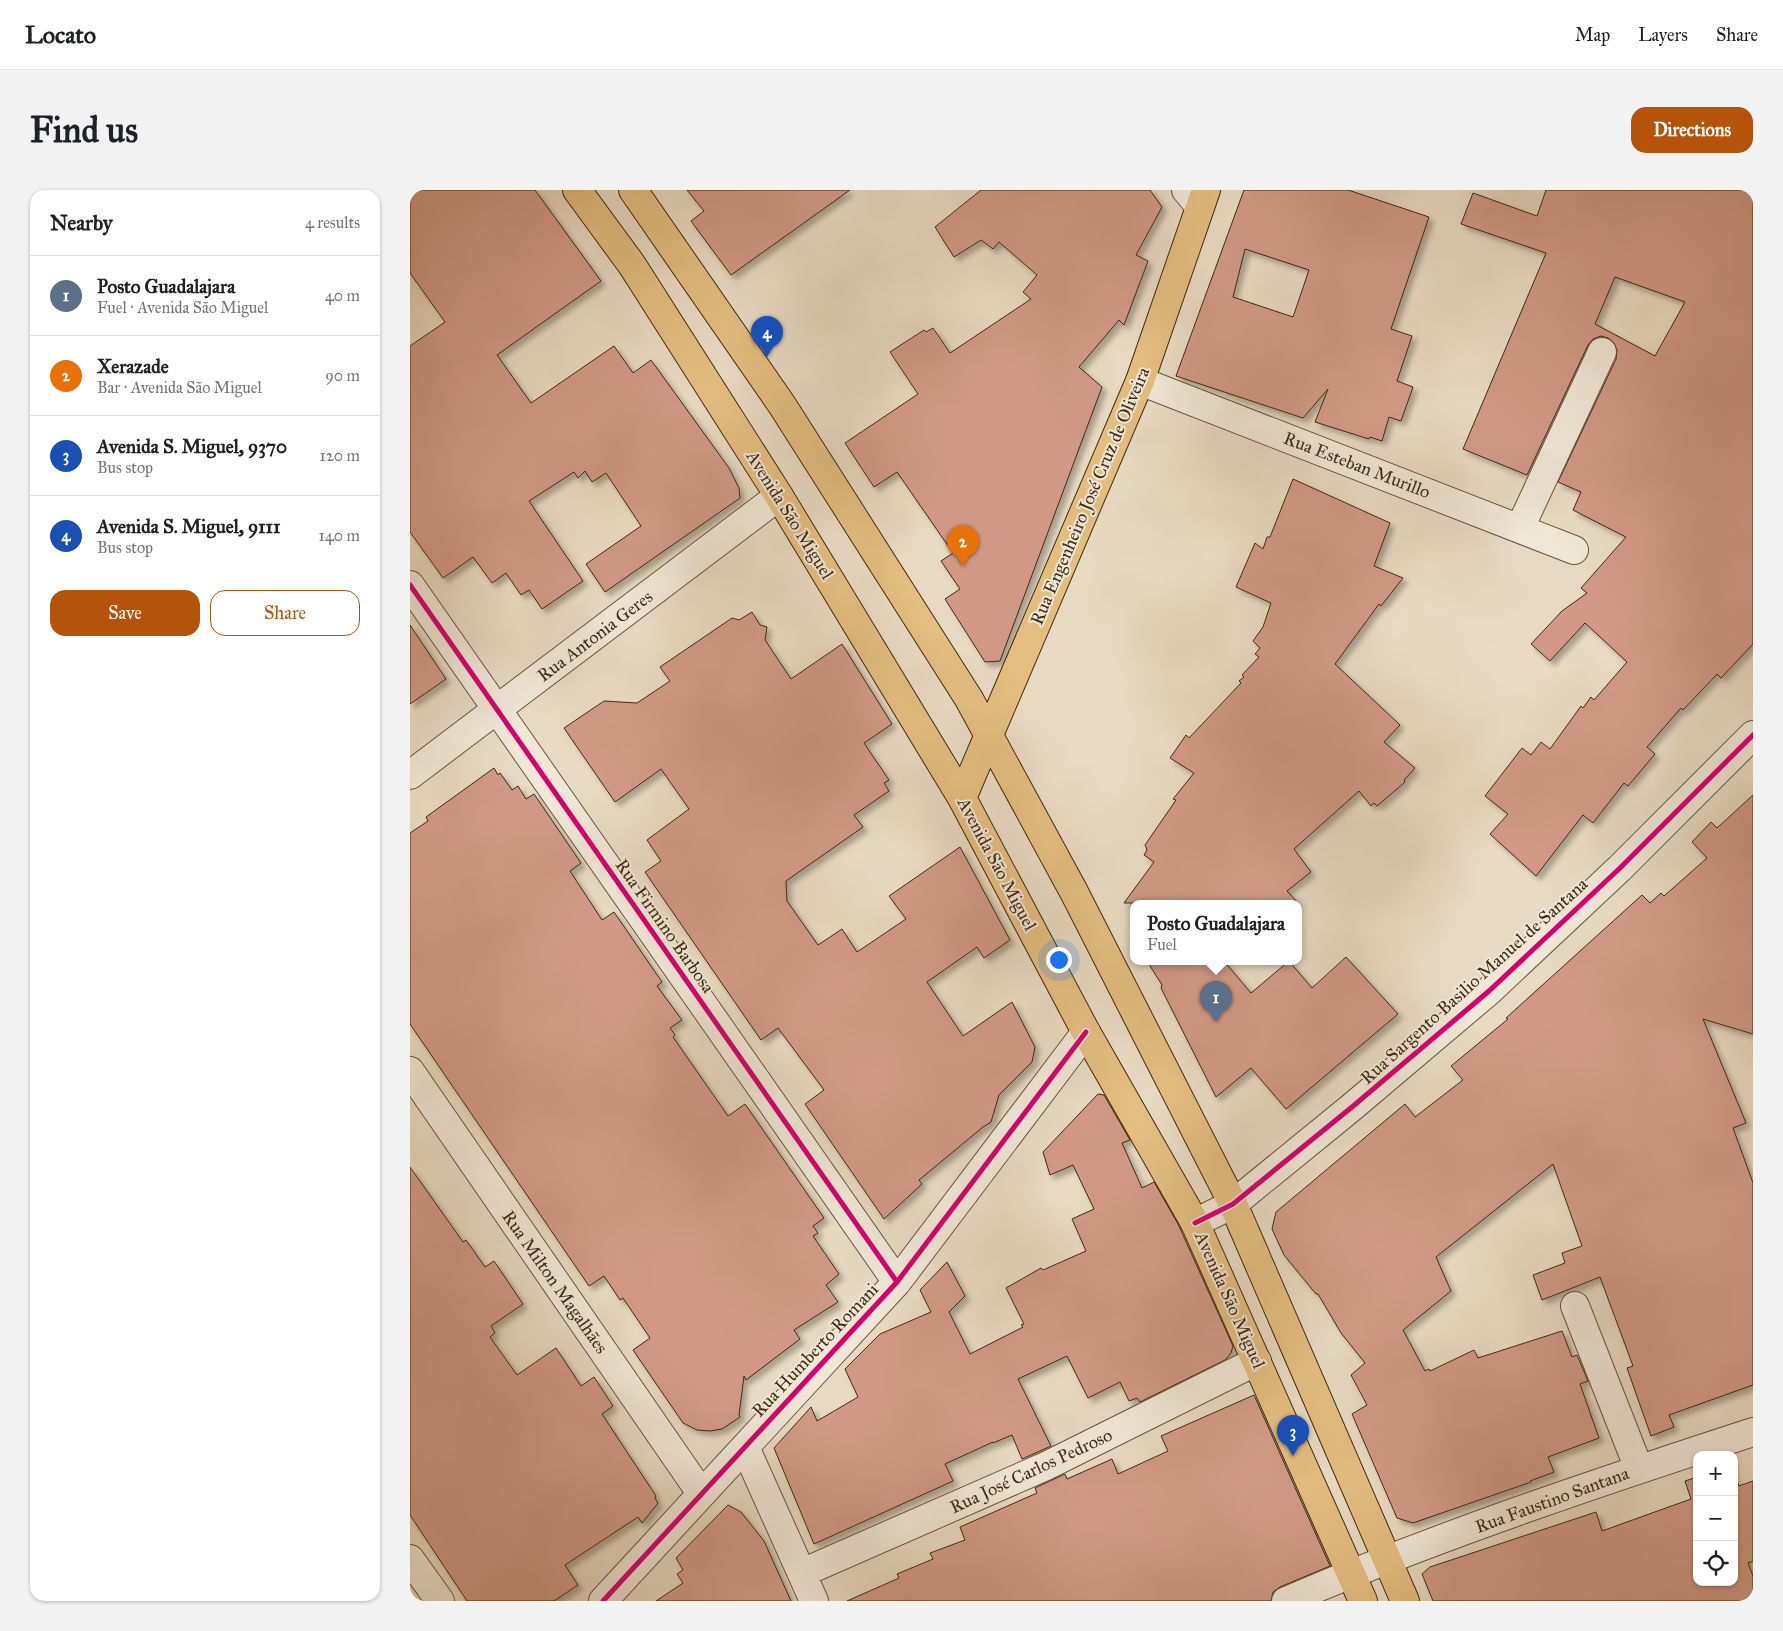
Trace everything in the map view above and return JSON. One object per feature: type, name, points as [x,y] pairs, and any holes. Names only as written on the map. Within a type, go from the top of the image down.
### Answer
[{"type":"main road","name":"Avenida São Miguel","points":[[577,190],[632,265],[779,496],[962,798],[1086,1032],[1195,1222],[1363,1601]]},
{"type":"main road","points":[[633,190],[782,405],[964,690],[990,737],[1074,892],[1233,1204],[1405,1601]]},
{"type":"main road","name":"Rua Engenheiro José Cruz de Oliveira","points":[[962,798],[990,737],[1140,381],[1198,196]]},
{"type":"street","points":[[1520,528],[1602,352]]},
{"type":"street","name":"Rua Esteban Murillo","points":[[1140,381],[1574,550]]},
{"type":"street","name":"Rua Antonia Geres","points":[[410,775],[496,712],[779,496]]},
{"type":"street","name":"Rua Firmino Barbosa","points":[[410,585],[496,712],[896,1282]]},
{"type":"street","name":"Rua Sargento Basilio Manuel de Santana","points":[[1195,1222],[1233,1204],[1352,1108],[1489,991],[1620,868],[1753,735]]},
{"type":"street","name":"Rua Humberto Romani","points":[[603,1601],[896,1282],[1086,1032]]},
{"type":"street","name":"Rua Milton Magalhães","points":[[410,1071],[701,1494]]},
{"type":"street","points":[[1575,1306],[1640,1469]]},
{"type":"street","name":"Rua José Carlos Pedroso","points":[[802,1573],[1046,1466],[1257,1361]]},
{"type":"street","name":"Rua Faustino Santana","points":[[1286,1601],[1388,1559],[1640,1469],[1753,1432]]},
{"type":"street","points":[[746,1446],[814,1601]]},
{"type":"street","points":[[410,1558],[440,1601]]},
{"type":"building","points":[[418,190],[535,190],[601,281],[497,355],[531,403],[614,346],[633,373],[651,360],[729,468],[739,488],[740,498],[605,592],[586,564],[641,526],[606,473],[592,482],[585,471],[578,478],[574,472],[529,501],[583,581],[542,609],[529,590],[521,595],[506,573],[492,583],[473,557],[443,578],[410,532],[410,346],[445,322],[410,273],[410,196]]},
{"type":"building","points":[[687,190],[850,190],[731,275],[691,221],[704,211]]},
{"type":"building","points":[[981,190],[1150,190],[1162,207],[1136,255],[1148,261],[1124,325],[1119,320],[1079,367],[1102,387],[1000,661],[985,662],[945,599],[960,589],[941,561],[953,553],[897,472],[874,487],[845,443],[918,394],[890,352],[924,330],[926,332],[933,328],[950,353],[1031,299],[1023,292],[1037,275],[999,242],[993,249],[981,240],[954,257],[935,227]]},
{"type":"building","points":[[1244,190],[1348,190],[1429,217],[1391,329],[1412,336],[1397,381],[1413,387],[1401,421],[1389,417],[1382,441],[1370,437],[1369,439],[1315,422],[1328,389],[1303,418],[1176,376]],"holes":[[[1245,249],[1309,270],[1293,317],[1233,297]]]},
{"type":"building","points":[[1546,190],[1753,190],[1753,644],[1721,678],[1717,674],[1683,710],[1681,708],[1647,747],[1655,754],[1628,786],[1624,783],[1593,823],[1583,815],[1536,876],[1490,834],[1508,814],[1485,796],[1522,748],[1531,755],[1541,742],[1550,749],[1581,706],[1583,708],[1591,697],[1594,700],[1627,662],[1585,623],[1550,661],[1531,644],[1562,611],[1587,593],[1581,588],[1626,537],[1573,510],[1581,492],[1558,482],[1616,359],[1617,350],[1614,343],[1608,338],[1601,336],[1593,339],[1588,345],[1527,475],[1463,449],[1546,253],[1461,224],[1473,193],[1537,216]],"holes":[[[1615,277],[1685,302],[1655,356],[1595,324]]]},
{"type":"building","points":[[1293,479],[1390,523],[1374,566],[1403,578],[1381,606],[1379,604],[1335,664],[1400,725],[1384,742],[1415,768],[1404,780],[1405,782],[1377,806],[1374,803],[1371,806],[1359,791],[1294,849],[1311,872],[1287,891],[1295,900],[1130,900],[1130,903],[1124,903],[1154,862],[1144,855],[1147,850],[1145,845],[1176,800],[1173,799],[1194,773],[1170,758],[1186,735],[1189,738],[1241,683],[1239,681],[1244,677],[1242,675],[1259,657],[1255,654],[1260,648],[1253,641],[1263,627],[1271,603],[1236,587],[1255,543],[1263,549],[1267,537],[1270,537]]},
{"type":"building","points":[[752,612],[760,625],[767,627],[765,640],[791,679],[842,644],[892,724],[864,743],[889,780],[884,783],[889,791],[854,815],[863,827],[786,881],[787,901],[818,945],[842,929],[857,952],[906,919],[889,896],[960,847],[1010,940],[984,958],[977,947],[927,982],[963,1036],[1012,1002],[1035,1047],[1032,1062],[999,1095],[991,1122],[919,1180],[922,1184],[884,1219],[805,1104],[824,1090],[778,1028],[761,1040],[645,872],[661,861],[647,840],[689,809],[661,769],[615,802],[564,728],[604,701],[637,703],[670,681],[660,667],[732,618],[739,620]]},
{"type":"building","points":[[410,625],[446,679],[410,704]]},
{"type":"building","points":[[494,768],[512,790],[518,786],[526,799],[534,794],[581,863],[570,871],[602,920],[614,912],[662,982],[657,986],[682,1020],[670,1028],[675,1035],[673,1037],[728,1116],[745,1104],[824,1218],[813,1226],[818,1233],[813,1236],[839,1274],[826,1285],[838,1302],[794,1330],[800,1339],[746,1380],[744,1376],[740,1417],[722,1429],[710,1431],[697,1430],[683,1423],[633,1350],[650,1338],[623,1298],[620,1300],[604,1276],[589,1286],[410,1024],[410,833],[428,821],[426,817]]},
{"type":"building","points":[[1753,795],[1753,1034],[1703,1019],[1746,1123],[1733,1128],[1753,1183],[1753,1385],[1669,1415],[1674,1427],[1651,1436],[1627,1368],[1633,1366],[1600,1277],[1542,1300],[1533,1275],[1565,1263],[1562,1253],[1582,1246],[1553,1164],[1436,1257],[1451,1291],[1403,1330],[1425,1371],[1429,1369],[1430,1371],[1474,1350],[1478,1358],[1562,1331],[1572,1357],[1577,1355],[1588,1381],[1580,1384],[1599,1438],[1548,1457],[1554,1472],[1531,1482],[1413,1523],[1397,1518],[1352,1414],[1367,1405],[1351,1375],[1365,1363],[1341,1333],[1318,1294],[1316,1294],[1284,1255],[1272,1229],[1276,1212],[1405,1104],[1415,1117],[1463,1080],[1451,1066],[1508,1019],[1506,1018],[1642,895],[1650,903],[1661,893],[1664,896],[1707,858],[1692,842],[1711,822],[1717,828]]},
{"type":"building","points":[[1346,957],[1398,1014],[1286,1109],[1251,1068],[1216,1097],[1161,988],[1162,985],[1150,965],[1227,965],[1251,993],[1284,965],[1292,965],[1312,988]]},
{"type":"building","points":[[1098,1094],[1104,1095],[1130,1140],[1122,1143],[1142,1188],[1154,1182],[1178,1224],[1233,1346],[1231,1353],[1225,1360],[1140,1402],[1137,1398],[1129,1401],[1120,1382],[1088,1398],[1067,1356],[1018,1379],[1051,1446],[1022,1459],[1012,1435],[993,1442],[945,1464],[953,1481],[814,1544],[774,1448],[811,1407],[817,1421],[858,1397],[845,1369],[880,1334],[931,1312],[920,1290],[947,1262],[965,1296],[949,1312],[970,1354],[1023,1327],[1021,1325],[1024,1324],[1006,1288],[1041,1268],[1043,1270],[1086,1251],[1072,1219],[1094,1209],[1073,1165],[1050,1175],[1043,1152]]},
{"type":"building","points":[[410,1167],[463,1242],[466,1240],[485,1267],[494,1261],[523,1304],[491,1326],[495,1333],[490,1337],[517,1375],[556,1348],[581,1386],[594,1377],[613,1406],[602,1414],[656,1496],[655,1498],[658,1503],[642,1523],[638,1517],[565,1565],[578,1585],[554,1601],[467,1601],[410,1515]]},
{"type":"building","points":[[1254,1395],[1330,1566],[1280,1587],[1273,1592],[1271,1601],[847,1601],[899,1578],[897,1574],[933,1559],[930,1553],[965,1540],[960,1527],[1037,1493],[1035,1488],[1065,1474],[1067,1479],[1112,1459],[1118,1474],[1168,1451],[1161,1436]]},
{"type":"building","points":[[1693,1478],[1693,1586],[1738,1586],[1738,1483],[1739,1486],[1753,1481],[1753,1561],[1748,1563],[1753,1576],[1753,1601],[1433,1601],[1422,1574],[1430,1567],[1596,1512],[1602,1531],[1691,1499],[1685,1481]]},
{"type":"building","points":[[728,1505],[741,1512],[764,1541],[791,1601],[656,1601],[683,1583],[677,1574],[683,1570],[676,1558]]},
{"type":"cycle path","points":[[410,585],[897,1282]]},
{"type":"cycle path","points":[[1195,1223],[1233,1204],[1352,1107],[1489,991],[1620,868],[1753,735]]},
{"type":"cycle path","points":[[603,1601],[897,1282],[1086,1032]]},
{"type":"place","name":"Avenida S. Miguel, 9111","points":[[767,357]]},
{"type":"place","name":"Xerazade","points":[[963,566]]},
{"type":"place","name":"Posto Guadalajara","points":[[1216,1022]]},
{"type":"place","name":"Avenida S. Miguel, 9370","points":[[1293,1456]]}]
